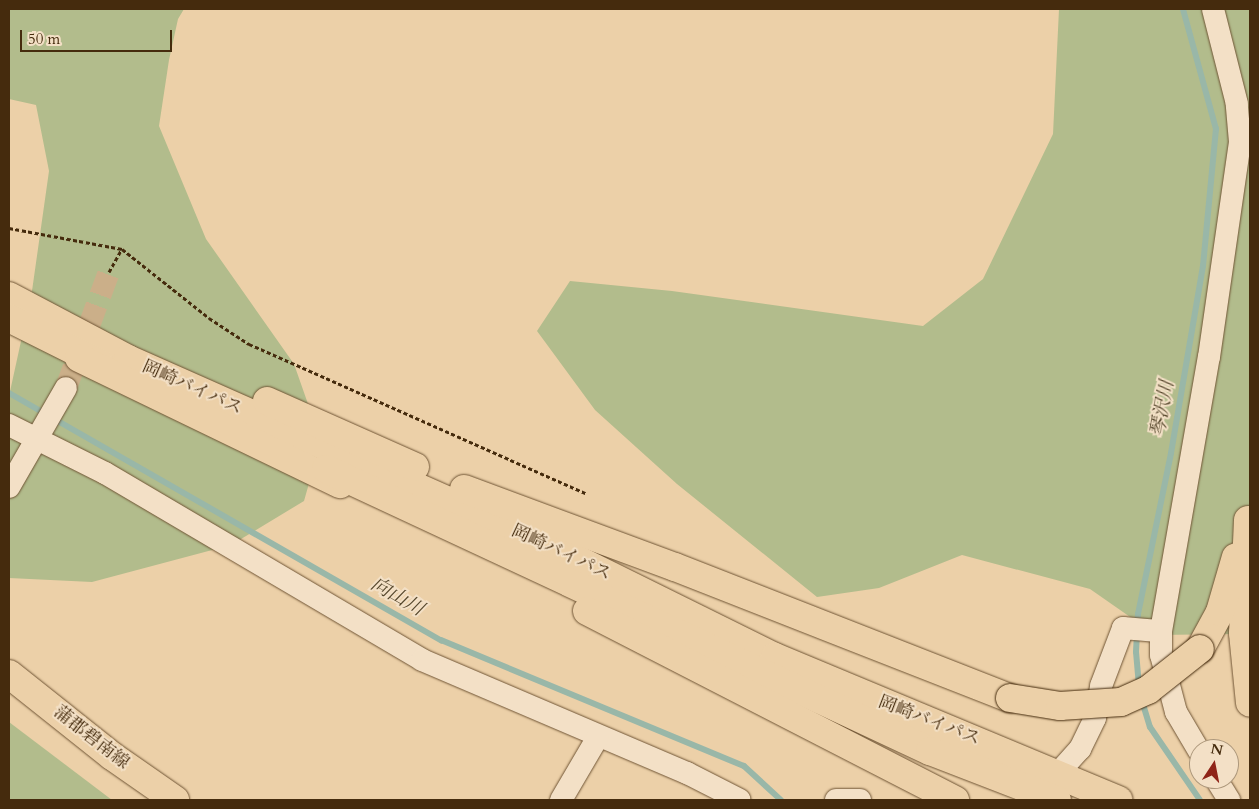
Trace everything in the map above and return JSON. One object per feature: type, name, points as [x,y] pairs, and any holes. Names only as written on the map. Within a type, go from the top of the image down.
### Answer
[{"type":"main road","name":"岡崎バイパス","points":[[9,296],[128,359],[544,543],[775,657],[1116,800]]},
{"type":"main road","points":[[43,313],[118,334],[469,492],[675,567],[1010,698],[1060,706],[1121,702],[1148,690],[1200,649],[1220,612],[1249,515]]},
{"type":"main road","name":"岡崎バイパス","points":[[9,318],[52,341],[930,751],[1057,800]]},
{"type":"main road","points":[[52,341],[87,363],[203,420],[368,497],[955,800]]},
{"type":"main road","points":[[1249,515],[1243,633],[1250,703]]},
{"type":"main road","name":"蒲郡碧南線","points":[[9,674],[112,756],[175,800]]},
{"type":"street","points":[[1192,739],[1176,712],[1161,655],[1158,631],[1209,357],[1244,102],[1213,9]]},
{"type":"street","points":[[9,487],[61,395]]},
{"type":"street","points":[[9,425],[105,473],[422,660],[598,737],[687,773],[740,800]]},
{"type":"street","points":[[1060,771],[1080,749],[1095,718],[1100,686],[1113,648],[1125,628],[1158,631]]},
{"type":"street","points":[[561,800],[598,737]]},
{"type":"street","points":[[1223,789],[1230,800]]},
{"type":"street","points":[[836,800],[860,800]]},
{"type":"path","points":[[9,228],[122,249],[209,318],[249,344],[586,493]]},
{"type":"path","points":[[109,272],[122,249]]},
{"type":"green space","points":[[9,9],[184,9],[178,19],[169,60],[159,126],[206,239],[294,364],[321,441],[304,501],[231,545],[92,582],[9,578],[9,396],[32,291],[49,171],[36,105],[9,99]]},
{"type":"green space","points":[[1059,9],[1250,9],[1250,577],[1238,634],[1156,635],[1090,589],[962,555],[879,588],[817,597],[677,484],[595,410],[537,331],[570,281],[672,291],[923,326],[983,279],[1053,134]]},
{"type":"green space","points":[[9,722],[112,800],[9,800]]},
{"type":"waterway","name":"琴沢川","points":[[1139,686],[1136,652],[1138,614],[1171,453],[1203,266],[1216,129],[1183,9]]},
{"type":"waterway","name":"向山川","points":[[9,393],[441,640],[744,766],[781,800]]},
{"type":"waterway","name":"琴沢川","points":[[1142,701],[1150,727],[1200,800]]},
{"type":"tunnel","points":[[66,388],[109,272]]}]
